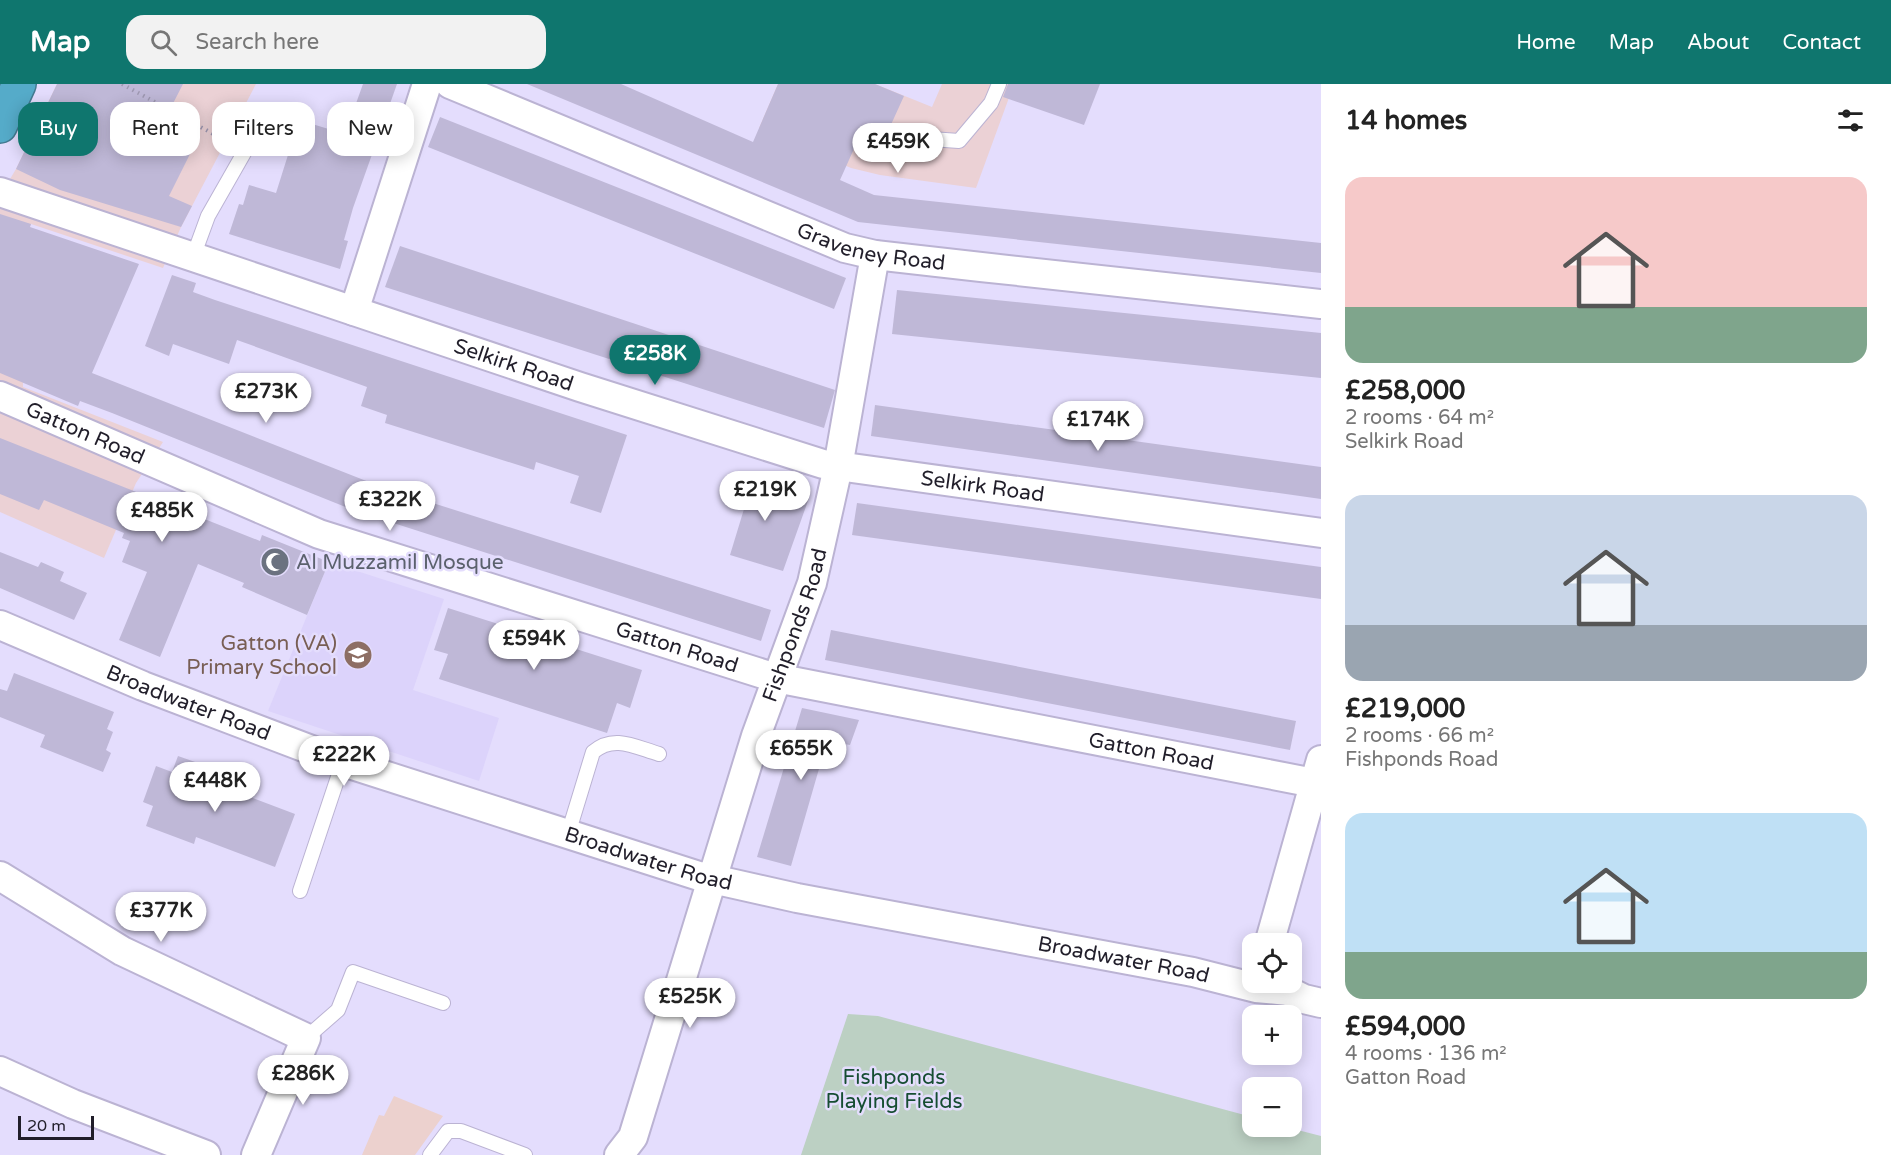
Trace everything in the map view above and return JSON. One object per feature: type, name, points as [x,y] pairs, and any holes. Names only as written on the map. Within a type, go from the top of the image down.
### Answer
[{"type":"highway","points":[[0,126],[19,84]]},
{"type":"street","points":[[354,311],[427,84]]},
{"type":"street","name":"Graveney Road","points":[[450,84],[845,248],[875,255],[1321,304]]},
{"type":"street","name":"Selkirk Road","points":[[0,192],[591,391],[838,467],[1321,533]]},
{"type":"street","name":"Fishponds Road","points":[[619,1155],[633,1137],[711,878],[776,678],[812,583],[838,467],[875,255]]},
{"type":"street","name":"Gatton Road","points":[[0,396],[319,534],[776,678],[1318,771]]},
{"type":"street","name":"Broadwater Road","points":[[0,625],[143,686],[342,762],[711,878],[797,898],[1242,982]]},
{"type":"street","points":[[1272,933],[1318,771]]},
{"type":"street","points":[[0,876],[122,951],[306,1038],[256,1155]]},
{"type":"street","name":"Broadwater Road","points":[[1292,993],[1321,1003]]},
{"type":"street","points":[[0,1071],[73,1104],[206,1155]]},
{"type":"lane","points":[[917,138],[959,141],[991,104],[999,84]]},
{"type":"lane","points":[[193,257],[208,216],[243,156]]},
{"type":"lane","points":[[568,834],[593,752],[603,744],[616,741],[659,754]]},
{"type":"lane","points":[[300,891],[342,762]]},
{"type":"lane","points":[[306,1038],[338,1010],[353,972],[443,1003]]},
{"type":"lane","points":[[430,1155],[447,1131],[461,1131],[525,1155]]},
{"type":"path","points":[[122,84],[212,134]]},
{"type":"shaded area","points":[[57,84],[256,84],[247,102],[212,102],[212,156],[218,156],[181,227],[163,268],[31,224],[21,249],[23,387],[163,442],[136,483],[104,558],[0,512],[0,196],[22,156],[98,156],[98,102],[48,102]]},
{"type":"shaded area","points":[[778,84],[875,84],[932,107],[942,84],[1014,84],[976,188],[880,175],[851,168],[759,128]]},
{"type":"shaded area","name":"Gatton (VA) Primary School","points":[[329,562],[444,599],[413,690],[499,718],[479,781],[268,711]]},
{"type":"shaded area","points":[[394,1096],[443,1116],[415,1155],[362,1155],[379,1115],[384,1116]]},
{"type":"green space","name":"Fishponds Playing Fields","points":[[848,1014],[878,1016],[1242,1114],[1242,1137],[1302,1137],[1302,1131],[1321,1136],[1321,1155],[801,1155]]},
{"type":"building","points":[[57,84],[183,84],[174,102],[110,102],[110,156],[189,156],[169,196],[192,206],[181,227],[60,190],[16,169],[22,156],[98,156],[98,102],[48,102]]},
{"type":"building","points":[[363,84],[397,84],[391,102],[357,102]]},
{"type":"building","points":[[527,84],[621,84],[753,142],[778,84],[875,84],[904,96],[879,151],[857,142],[840,180],[874,195],[1321,243],[1321,273],[858,222]]},
{"type":"building","points":[[1008,84],[1100,84],[1084,125],[1003,97]]},
{"type":"building","points":[[440,117],[846,278],[834,309],[428,147]]},
{"type":"building","points":[[315,125],[327,129],[327,156],[371,156],[344,240],[348,241],[340,269],[229,234],[239,204],[243,205],[249,185],[276,193],[288,156],[315,156]]},
{"type":"building","points":[[0,214],[31,224],[30,227],[139,264],[92,373],[379,486],[771,610],[761,641],[353,510],[112,413],[80,401],[78,406],[0,373]]},
{"type":"building","points":[[400,246],[835,390],[824,428],[385,287]]},
{"type":"building","points":[[172,275],[196,283],[193,292],[215,300],[627,435],[601,513],[570,503],[579,476],[536,462],[534,470],[385,423],[387,415],[361,406],[367,387],[237,340],[229,364],[173,344],[169,356],[145,346]]},
{"type":"building","points":[[897,290],[1321,333],[1321,378],[892,334]]},
{"type":"building","points":[[875,405],[1321,467],[1321,499],[871,436]]},
{"type":"building","points":[[0,438],[260,541],[262,535],[329,562],[307,615],[242,587],[244,583],[198,564],[160,657],[119,640],[147,572],[122,562],[130,541],[122,538],[124,533],[44,500],[39,510],[0,494]]},
{"type":"building","points":[[732,475],[809,498],[783,571],[730,555],[744,509],[724,503]]},
{"type":"building","points":[[857,503],[1321,567],[1321,599],[852,535]]},
{"type":"building","points":[[0,552],[38,567],[41,562],[64,572],[60,581],[87,593],[74,620],[0,588]]},
{"type":"building","points":[[448,608],[642,670],[630,708],[617,703],[607,733],[439,679],[448,654],[434,650]]},
{"type":"building","points":[[831,630],[1296,721],[1290,750],[825,660]]},
{"type":"building","points":[[14,673],[114,712],[107,729],[113,732],[106,750],[111,753],[103,772],[40,747],[45,735],[0,717],[0,689],[7,691]]},
{"type":"building","points":[[802,708],[859,720],[850,745],[827,741],[791,866],[757,857]]},
{"type":"building","points":[[178,756],[215,769],[210,782],[295,814],[275,867],[196,837],[194,844],[146,826],[153,806],[143,802],[156,766],[172,772]]},
{"type":"place","name":"Al Muzzamil Mosque","points":[[275,562]]},
{"type":"place","name":"Gatton (VA) Primary School","points":[[358,655]]}]
